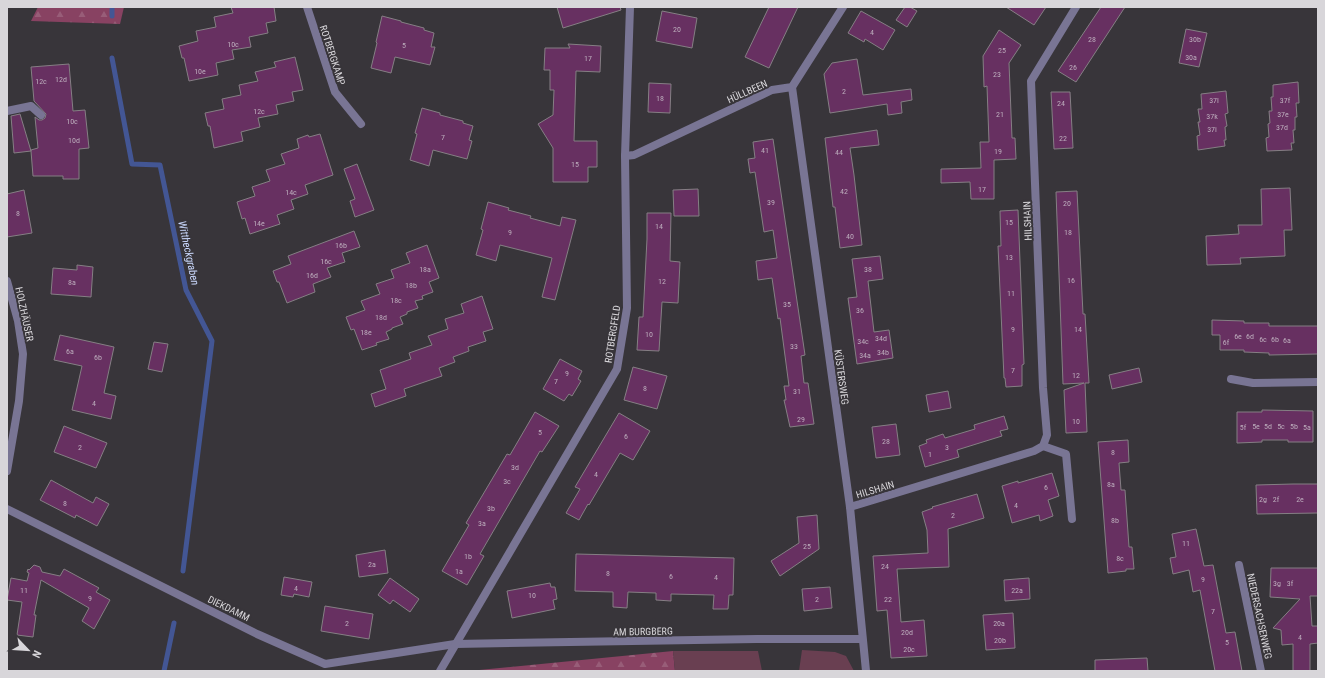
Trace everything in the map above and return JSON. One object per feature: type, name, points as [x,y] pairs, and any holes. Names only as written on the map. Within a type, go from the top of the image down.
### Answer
[{"type":"street","name":"ROTBERGKAMP","points":[[307,7],[335,92],[361,124]]},
{"type":"street","name":"ROTBERGFELD","points":[[455,644],[617,369],[627,308],[625,156],[630,7]]},
{"type":"street","points":[[792,87],[843,7]]},
{"type":"street","name":"HILSHAIN","points":[[850,507],[1034,451],[1043,446],[1047,434],[1043,388],[1031,81],[1076,7]]},
{"type":"street","name":"HÜLLBEEN","points":[[625,156],[634,155],[772,90],[792,87]]},
{"type":"street","name":"KÜSTERSWEG","points":[[792,87],[850,507],[866,671]]},
{"type":"street","points":[[7,111],[31,106],[41,115]]},
{"type":"street","name":"HOLZHÄUSER","points":[[7,281],[18,321],[23,354],[19,401],[7,471]]},
{"type":"street","points":[[1231,379],[1253,383],[1318,382]]},
{"type":"street","points":[[1043,446],[1066,454],[1072,519]]},
{"type":"street","name":"DIEKDAMM","points":[[7,509],[257,634],[325,664],[455,644]]},
{"type":"street","name":"NIEDERSACHSENWEG","points":[[1239,565],[1261,671]]},
{"type":"street","name":"AM BURGBERG","points":[[455,644],[757,639],[862,639]]},
{"type":"street","points":[[440,671],[455,644]]},
{"type":"green space","points":[[38,7],[124,7],[120,24],[31,21]]},
{"type":"green space","points":[[673,651],[675,671],[469,671]]},
{"type":"shaded area","points":[[802,650],[835,652],[846,656],[854,671],[799,671]]},
{"type":"shaded area","points":[[673,651],[758,651],[762,671],[675,671]]},
{"type":"building","points":[[231,7],[274,7],[276,21],[266,23],[268,33],[249,37],[251,47],[232,50],[234,59],[216,63],[218,75],[189,81],[184,58],[182,58],[179,46],[198,41],[196,31],[216,27],[214,17],[233,13]]},
{"type":"building","points":[[557,7],[620,7],[621,10],[563,28]]},
{"type":"building","points":[[769,7],[798,7],[769,68],[745,57]]},
{"type":"building","points":[[905,7],[910,7],[917,11],[907,27],[896,20]]},
{"type":"building","points":[[1006,7],[1046,7],[1034,25]]},
{"type":"building","points":[[1101,7],[1125,7],[1076,82],[1058,71]]},
{"type":"building","points":[[662,11],[697,18],[692,48],[656,41]]},
{"type":"building","points":[[861,11],[895,30],[883,50],[865,39],[864,42],[848,33]]},
{"type":"building","points":[[382,16],[424,28],[424,30],[434,33],[431,47],[435,47],[430,65],[395,57],[391,73],[371,68]]},
{"type":"building","points":[[1186,29],[1207,33],[1199,67],[1179,63]]},
{"type":"building","points":[[999,30],[1021,45],[1009,63],[1012,138],[1015,138],[1016,159],[994,160],[994,199],[971,199],[970,182],[941,183],[941,169],[981,168],[980,142],[989,142],[987,86],[984,87],[983,56]]},
{"type":"building","points":[[568,44],[601,46],[600,72],[576,71],[574,141],[597,141],[597,167],[588,167],[588,182],[553,182],[553,148],[538,124],[553,115],[554,90],[550,90],[550,70],[544,70],[545,48],[570,48]]},
{"type":"building","points":[[295,57],[303,90],[292,92],[294,101],[276,105],[278,114],[258,118],[260,127],[241,132],[243,141],[214,148],[210,126],[208,126],[205,113],[224,109],[222,99],[241,95],[239,85],[258,81],[255,72],[276,67],[274,62]]},
{"type":"building","points":[[857,59],[863,95],[911,89],[912,100],[901,102],[902,113],[888,115],[887,104],[830,113],[824,74],[832,63]]},
{"type":"building","points":[[69,64],[73,111],[85,110],[89,148],[79,149],[79,179],[63,179],[63,176],[33,176],[31,150],[38,148],[35,117],[42,120],[45,118],[46,114],[34,101],[31,67]]},
{"type":"building","points":[[1298,82],[1299,103],[1296,103],[1297,117],[1295,117],[1295,130],[1293,130],[1294,143],[1291,143],[1292,150],[1267,151],[1266,138],[1269,137],[1269,111],[1272,111],[1271,97],[1273,97],[1273,85]]},
{"type":"building","points":[[649,83],[671,84],[670,113],[648,112]]},
{"type":"building","points":[[1226,91],[1228,113],[1225,114],[1227,126],[1225,127],[1225,146],[1198,150],[1197,136],[1200,135],[1198,122],[1200,122],[1198,109],[1202,109],[1201,94]]},
{"type":"building","points":[[1051,92],[1070,92],[1073,148],[1054,149]]},
{"type":"building","points":[[422,108],[440,113],[440,115],[463,121],[463,123],[473,126],[469,140],[472,141],[467,159],[433,150],[429,166],[410,160]]},
{"type":"building","points":[[20,114],[31,151],[14,153],[11,116]]},
{"type":"building","points":[[877,130],[879,145],[850,148],[862,245],[840,248],[835,207],[833,207],[825,138]]},
{"type":"building","points":[[320,134],[333,175],[305,185],[308,194],[291,200],[294,209],[277,215],[280,224],[250,234],[245,218],[242,219],[237,202],[255,196],[252,187],[270,181],[266,170],[285,164],[281,154],[299,148],[297,139],[308,135],[309,137]]},
{"type":"building","points":[[773,139],[805,355],[801,356],[804,383],[808,383],[814,424],[790,427],[784,400],[786,400],[784,386],[789,386],[780,318],[778,319],[772,278],[758,280],[756,261],[777,258],[773,230],[764,232],[755,172],[750,173],[748,159],[755,158],[753,142]]},
{"type":"building","points":[[357,164],[374,210],[355,217],[350,201],[355,199],[344,169]]},
{"type":"building","points":[[1290,188],[1292,230],[1284,230],[1285,256],[1240,258],[1241,264],[1207,265],[1206,236],[1239,234],[1238,225],[1262,225],[1261,189]]},
{"type":"building","points":[[698,189],[699,216],[674,216],[673,190]]},
{"type":"building","points":[[24,190],[32,233],[7,237],[7,194]]},
{"type":"building","points":[[1077,191],[1083,314],[1085,314],[1089,383],[1085,383],[1087,432],[1066,433],[1064,390],[1084,383],[1063,384],[1056,192]]},
{"type":"building","points":[[488,202],[509,208],[508,210],[531,216],[530,218],[560,226],[562,217],[576,220],[555,300],[542,297],[552,258],[500,245],[496,261],[476,255],[483,230],[481,229]]},
{"type":"building","points":[[1018,210],[1024,364],[1022,365],[1022,386],[1006,387],[1004,378],[998,246],[1001,246],[1000,211]]},
{"type":"building","points":[[647,213],[671,213],[670,261],[680,262],[678,303],[662,302],[659,351],[637,350],[639,317],[643,317]]},
{"type":"building","points":[[354,231],[360,247],[342,253],[345,262],[327,268],[331,277],[313,284],[315,292],[287,303],[273,271],[291,264],[288,256]]},
{"type":"building","points":[[427,245],[439,278],[429,282],[433,292],[422,296],[423,299],[415,301],[418,308],[407,312],[407,314],[400,317],[403,324],[386,332],[389,339],[376,343],[377,345],[362,350],[354,329],[351,330],[346,317],[365,310],[361,301],[380,294],[376,284],[394,278],[391,270],[410,263],[406,253]]},
{"type":"building","points":[[880,256],[883,279],[868,281],[874,332],[889,330],[893,358],[857,364],[848,298],[857,297],[852,259]]},
{"type":"building","points":[[77,265],[93,267],[91,297],[51,294],[53,268],[77,270]]},
{"type":"building","points":[[482,296],[493,329],[483,332],[486,341],[468,347],[469,351],[453,357],[455,362],[439,368],[442,376],[404,389],[406,396],[375,407],[371,394],[386,389],[380,370],[411,359],[409,353],[432,345],[428,336],[448,329],[445,319],[464,313],[461,304]]},
{"type":"building","points":[[1212,320],[1244,321],[1244,323],[1269,323],[1269,326],[1318,326],[1318,354],[1269,355],[1269,353],[1244,352],[1244,350],[1220,350],[1220,335],[1212,335]]},
{"type":"building","points":[[60,335],[114,347],[104,393],[116,396],[111,419],[72,410],[82,366],[54,360]]},
{"type":"building","points":[[154,342],[168,344],[162,372],[148,369]]},
{"type":"building","points":[[560,359],[582,371],[578,379],[581,381],[572,396],[569,394],[564,401],[543,389]]},
{"type":"building","points":[[633,367],[667,376],[657,409],[624,400]]},
{"type":"building","points":[[1139,368],[1142,382],[1112,389],[1109,375]]},
{"type":"building","points":[[948,391],[951,408],[929,412],[926,395]]},
{"type":"building","points":[[1262,410],[1313,411],[1313,442],[1262,440],[1262,442],[1237,443],[1237,412],[1262,412]]},
{"type":"building","points":[[535,412],[559,426],[542,452],[540,451],[480,554],[484,556],[467,585],[442,571],[469,525],[466,523],[507,454],[510,455]]},
{"type":"building","points":[[619,413],[650,431],[633,460],[620,453],[579,520],[566,513],[580,489],[575,487]]},
{"type":"building","points":[[1004,416],[1008,429],[1000,431],[1002,436],[957,450],[959,457],[925,467],[919,446],[927,443],[926,440],[943,434],[945,438],[975,429],[974,425]]},
{"type":"building","points":[[896,424],[900,455],[876,458],[872,427]]},
{"type":"building","points":[[64,426],[107,443],[96,468],[54,452]]},
{"type":"building","points":[[1128,440],[1129,462],[1119,463],[1121,490],[1125,490],[1129,547],[1132,547],[1134,569],[1126,569],[1126,571],[1108,573],[1098,442]]},
{"type":"building","points":[[1052,473],[1059,496],[1048,500],[1053,516],[1040,521],[1039,515],[1012,523],[1002,486]]},
{"type":"building","points":[[51,480],[93,503],[96,497],[109,504],[97,526],[76,515],[75,518],[40,500]]},
{"type":"building","points":[[1318,484],[1318,513],[1257,514],[1256,485]]},
{"type":"building","points":[[977,494],[984,518],[948,529],[949,567],[897,569],[901,622],[924,620],[927,656],[891,658],[887,610],[877,611],[873,556],[928,553],[927,530],[922,512],[933,508],[932,507]]},
{"type":"building","points":[[817,515],[819,549],[780,576],[771,561],[799,543],[797,517]]},
{"type":"building","points":[[1196,529],[1204,566],[1213,565],[1226,633],[1235,632],[1242,671],[1215,671],[1200,590],[1193,592],[1189,570],[1173,574],[1170,558],[1176,557],[1172,534]]},
{"type":"building","points":[[385,550],[388,573],[359,577],[356,555]]},
{"type":"building","points":[[576,554],[734,558],[733,595],[729,595],[728,609],[713,609],[714,595],[671,594],[671,601],[656,600],[656,593],[628,592],[627,608],[613,607],[613,592],[575,591]]},
{"type":"building","points":[[34,565],[40,567],[42,572],[60,576],[64,569],[99,588],[96,592],[110,600],[94,629],[82,621],[89,608],[41,580],[34,615],[36,615],[33,637],[17,635],[22,602],[7,600],[11,578],[27,581],[29,573],[27,572],[28,569],[29,570]]},
{"type":"building","points":[[1271,568],[1318,568],[1318,596],[1310,596],[1312,626],[1318,626],[1318,643],[1310,644],[1310,671],[1293,671],[1293,644],[1282,645],[1281,630],[1273,628],[1300,599],[1270,597]]},
{"type":"building","points":[[284,577],[312,582],[309,597],[294,594],[293,597],[281,595]]},
{"type":"building","points":[[390,578],[419,599],[410,612],[393,600],[390,604],[378,595]]},
{"type":"building","points":[[1029,578],[1030,599],[1005,601],[1004,580]]},
{"type":"building","points":[[550,583],[551,587],[555,587],[557,599],[553,600],[555,609],[512,618],[507,591]]},
{"type":"building","points":[[830,587],[832,608],[804,611],[802,589]]},
{"type":"building","points":[[325,606],[373,614],[369,639],[321,631]]},
{"type":"building","points":[[1013,613],[1015,648],[986,650],[983,615]]},
{"type":"building","points":[[1147,658],[1148,671],[1095,671],[1095,660]]},
{"type":"waterway","name":"Wittheckgraben","points":[[112,7],[112,16]]},
{"type":"waterway","name":"Wittheckgraben","points":[[112,58],[132,164],[160,165],[186,290],[212,341],[183,571]]},
{"type":"waterway","name":"Wittheckgraben","points":[[164,671],[174,623]]}]
